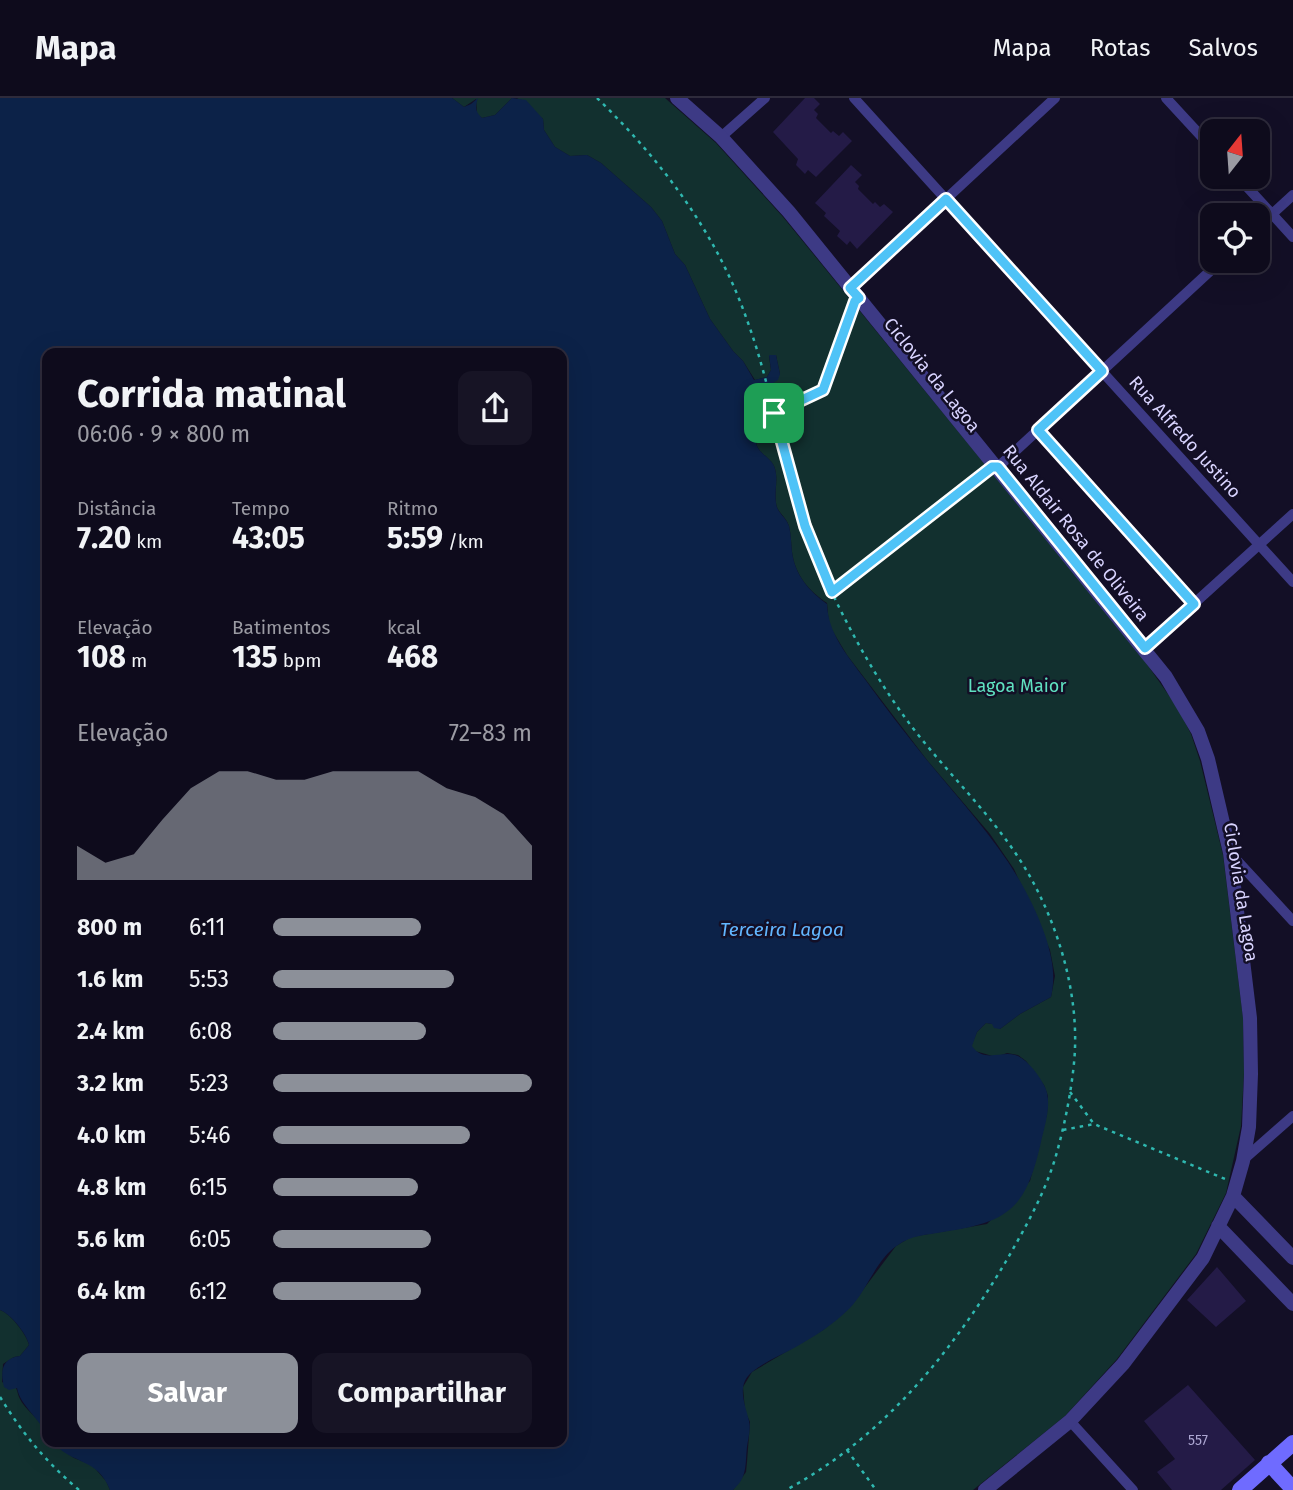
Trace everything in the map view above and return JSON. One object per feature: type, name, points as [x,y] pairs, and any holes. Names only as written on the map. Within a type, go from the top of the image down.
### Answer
[{"type":"main road","points":[[1240,1490],[1293,1443]]},
{"type":"main road","points":[[1269,1463],[1293,1489]]},
{"type":"street","name":"Rua Aldair Rosa de Oliveira","points":[[677,98],[722,137],[789,212],[1145,648],[1166,677],[1198,732],[1208,759],[1230,853],[1250,1018],[1251,1074],[1249,1127],[1235,1190],[1203,1258],[1123,1364],[1070,1421],[985,1490]]},
{"type":"street","points":[[722,137],[765,98]]},
{"type":"street","name":"Rua Alfredo Justino","points":[[854,98],[1293,582]]},
{"type":"street","points":[[855,293],[946,199],[1055,98]]},
{"type":"street","points":[[1166,98],[1200,135]]},
{"type":"street","points":[[1249,189],[1293,237]]},
{"type":"street","points":[[1272,214],[1293,195]]},
{"type":"street","points":[[998,467],[1209,273]]},
{"type":"street","points":[[1038,430],[1194,604]]},
{"type":"street","points":[[1145,648],[1293,514]]},
{"type":"street","points":[[1230,853],[1293,921]]},
{"type":"street","points":[[1243,1161],[1293,1116]]},
{"type":"street","points":[[1235,1190],[1293,1258]]},
{"type":"street","points":[[1218,1226],[1291,1298]]},
{"type":"street","points":[[1070,1421],[1132,1490]]},
{"type":"path","points":[[597,98],[648,151],[695,214],[732,283],[763,370],[805,526],[832,592],[877,676],[912,726],[1008,841],[1033,882],[1052,923],[1066,966],[1074,1010],[1074,1060],[1057,1154],[1041,1196],[977,1310],[928,1373],[876,1428],[815,1474],[786,1490]]},
{"type":"path","points":[[774,413],[823,390],[855,301],[855,293]]},
{"type":"path","points":[[832,592],[992,467],[998,467]]},
{"type":"path","points":[[1070,1092],[1094,1124],[1235,1190]]},
{"type":"path","points":[[1062,1130],[1094,1124]]},
{"type":"path","points":[[0,1397],[22,1432],[51,1466],[79,1490]]},
{"type":"path","points":[[847,1450],[876,1490]]},
{"type":"green space","points":[[452,98],[512,98],[495,115],[482,118],[477,114],[476,99],[464,107]]},
{"type":"green space","name":"Lagoa Maior","points":[[517,98],[665,98],[716,143],[783,217],[1139,653],[1177,707],[1191,734],[1200,761],[1223,855],[1243,1018],[1241,1126],[1226,1193],[1196,1254],[1117,1359],[1065,1416],[973,1490],[733,1490],[746,1472],[747,1462],[750,1422],[745,1411],[743,1387],[752,1372],[823,1330],[850,1307],[896,1246],[911,1237],[987,1224],[1030,1181],[1047,1114],[1048,1096],[1044,1085],[1026,1061],[1018,1055],[1007,1053],[996,1057],[975,1051],[971,1046],[977,1032],[986,1023],[1000,1029],[1051,997],[1055,976],[1050,950],[1014,869],[990,834],[927,760],[847,655],[829,625],[827,603],[809,588],[796,568],[789,526],[777,506],[775,471],[756,443],[756,392],[780,374],[776,355],[769,356],[771,370],[767,377],[755,380],[710,319],[685,265],[675,254],[662,221],[651,207],[601,163],[587,155],[570,156],[555,147],[544,130],[543,119]]},
{"type":"green space","points":[[0,1310],[18,1325],[29,1345],[20,1356],[3,1364],[2,1382],[16,1388],[23,1405],[41,1423],[42,1447],[59,1447],[74,1458],[92,1465],[110,1490],[0,1490]]},
{"type":"water","name":"Terceira Lagoa","points":[[0,98],[452,98],[464,107],[478,98],[476,109],[482,118],[495,115],[512,98],[526,100],[543,119],[544,130],[555,147],[570,156],[587,155],[601,163],[651,207],[662,221],[675,254],[685,265],[710,319],[743,361],[754,380],[767,377],[771,370],[769,355],[776,355],[780,374],[778,380],[756,393],[756,443],[775,471],[777,506],[789,526],[796,568],[814,594],[827,604],[831,625],[851,661],[902,729],[994,842],[1023,886],[1035,910],[1051,958],[1051,997],[1000,1029],[986,1023],[977,1032],[972,1046],[981,1054],[1010,1054],[1019,1057],[1035,1071],[1047,1092],[1047,1113],[1029,1182],[1012,1208],[999,1217],[966,1228],[919,1236],[903,1242],[884,1258],[844,1314],[816,1335],[767,1362],[747,1377],[743,1389],[750,1427],[745,1470],[733,1490],[110,1490],[99,1472],[60,1449],[58,1447],[567,1447],[567,348],[42,348],[42,1428],[22,1400],[17,1388],[9,1390],[4,1387],[2,1376],[6,1362],[20,1356],[29,1345],[18,1324],[0,1310]]},
{"type":"building","points":[[805,98],[814,98],[820,104],[814,110],[818,114],[816,118],[831,133],[833,131],[839,136],[843,132],[852,141],[816,177],[808,170],[805,174],[796,165],[798,159],[773,132]]},
{"type":"building","points":[[851,165],[862,175],[855,182],[859,186],[858,189],[873,204],[875,202],[880,207],[884,204],[893,212],[857,249],[850,241],[847,245],[837,236],[840,231],[815,203]]},
{"type":"building","points":[[1217,1267],[1246,1301],[1216,1327],[1187,1300]]},
{"type":"building","points":[[1188,1385],[1255,1460],[1221,1490],[1172,1490],[1157,1472],[1175,1459],[1144,1421]]},
{"type":"route","points":[[946,199],[1102,371],[1038,430],[1194,604],[1145,648],[998,467],[992,467],[832,592],[805,526],[774,413],[823,390],[855,301],[859,298],[850,288],[946,199]]}]
